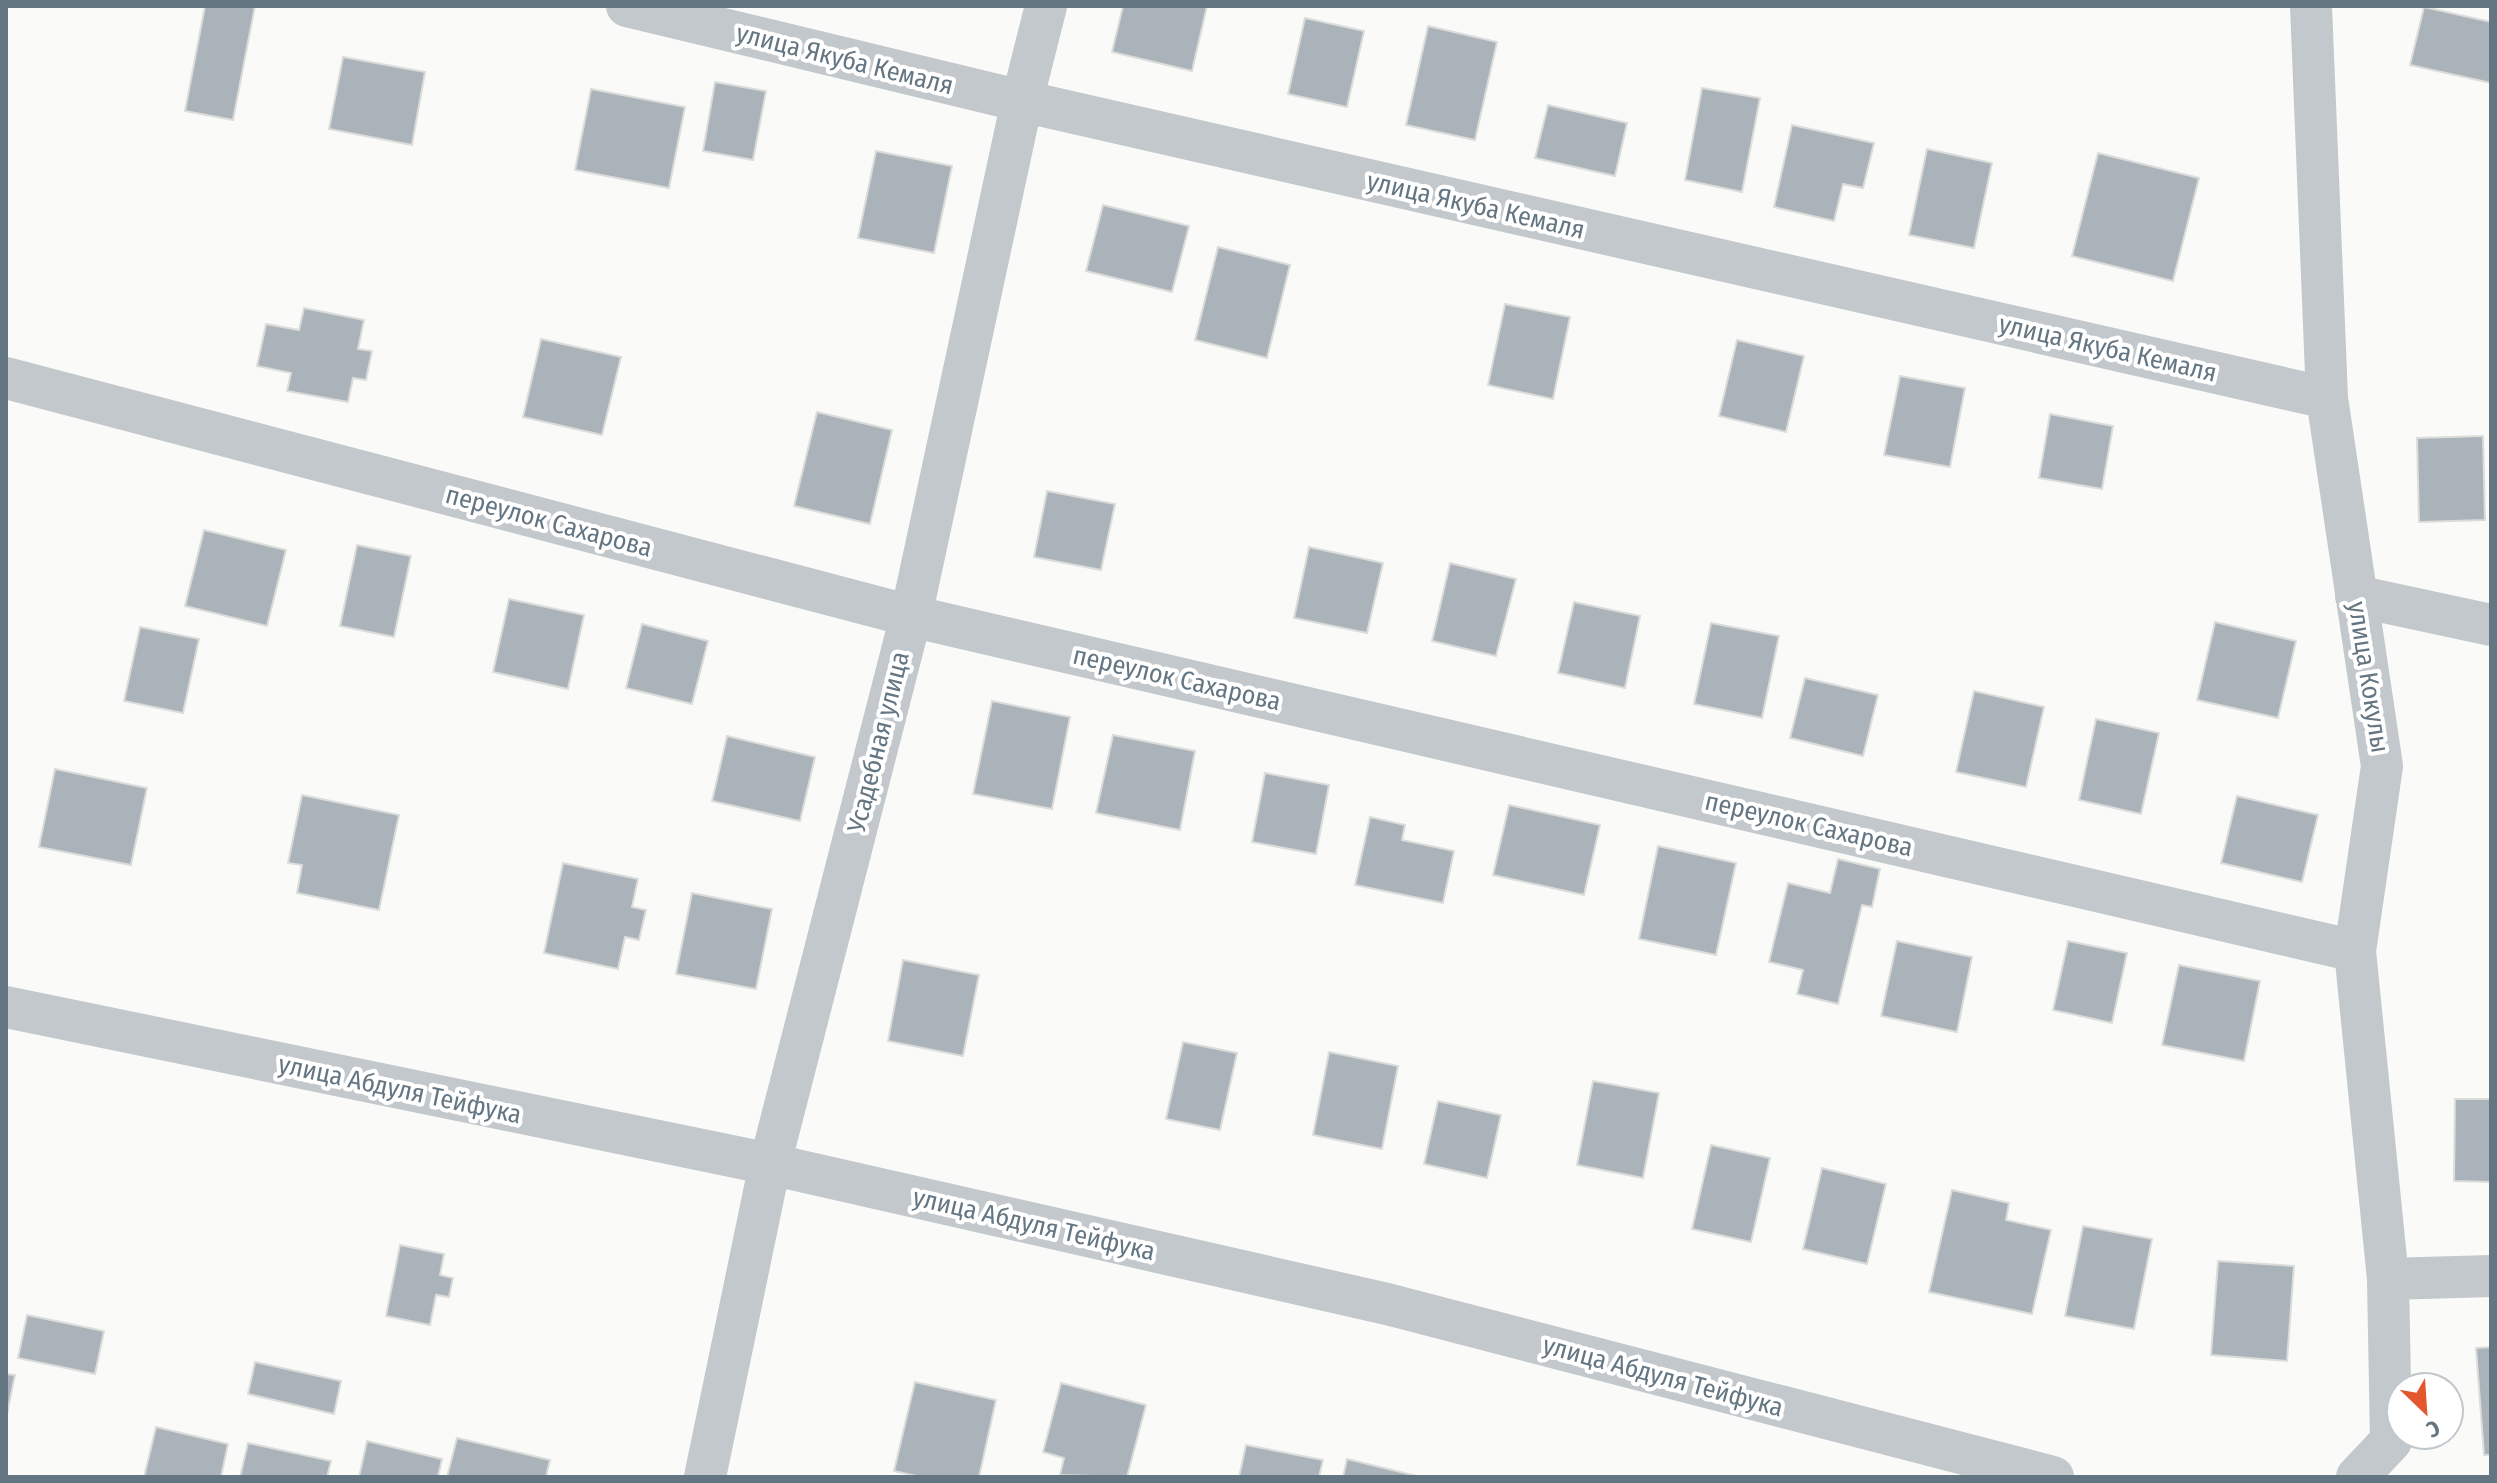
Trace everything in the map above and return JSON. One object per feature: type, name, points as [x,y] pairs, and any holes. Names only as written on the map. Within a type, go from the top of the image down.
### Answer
[{"type":"street","name":"улица Якуба Кемаля","points":[[627,6],[1022,101],[2327,398]]},
{"type":"street","name":"Усадебная улица","points":[[705,1477],[770,1164],[911,616],[1022,101],[1046,6]]},
{"type":"street","name":"улица Кокулы","points":[[2311,6],[2327,398],[2382,766],[2355,951],[2388,1279],[2391,1441],[2357,1477]]},
{"type":"street","name":"переулок Сахарова","points":[[6,378],[911,616],[2355,951]]},
{"type":"street","points":[[2356,596],[2491,625]]},
{"type":"street","name":"улица Абдуля Тейфука","points":[[6,1007],[770,1164],[1387,1304],[2053,1477]]},
{"type":"street","points":[[2388,1279],[2491,1276]]},
{"type":"building","points":[[205,6],[255,6],[233,120],[185,111]]},
{"type":"building","points":[[1123,6],[1207,6],[1192,71],[1112,52]]},
{"type":"building","points":[[2424,7],[2491,22],[2491,83],[2410,65]]},
{"type":"building","points":[[1305,18],[1364,31],[1347,107],[1288,94]]},
{"type":"building","points":[[1428,26],[1497,42],[1475,140],[1406,125]]},
{"type":"building","points":[[343,57],[425,72],[412,145],[329,129]]},
{"type":"building","points":[[715,82],[766,91],[753,160],[703,151]]},
{"type":"building","points":[[1702,88],[1760,98],[1742,192],[1685,180]]},
{"type":"building","points":[[591,89],[685,107],[669,188],[575,170]]},
{"type":"building","points":[[1548,105],[1627,123],[1615,176],[1535,158]]},
{"type":"building","points":[[1792,125],[1874,143],[1863,188],[1843,184],[1834,221],[1774,207]]},
{"type":"building","points":[[1927,149],[1992,163],[1974,248],[1909,235]]},
{"type":"building","points":[[876,151],[952,166],[934,253],[858,238]]},
{"type":"building","points":[[2098,153],[2199,178],[2173,281],[2072,256]]},
{"type":"building","points":[[1103,205],[1189,226],[1172,292],[1086,271]]},
{"type":"building","points":[[1218,247],[1290,265],[1267,358],[1195,340]]},
{"type":"building","points":[[1505,304],[1570,317],[1553,399],[1488,385]]},
{"type":"building","points":[[304,308],[364,320],[358,349],[372,351],[366,380],[353,378],[348,402],[287,391],[291,373],[257,366],[266,324],[299,330]]},
{"type":"building","points":[[541,339],[621,357],[602,435],[523,417]]},
{"type":"building","points":[[1737,340],[1804,356],[1786,432],[1719,416]]},
{"type":"building","points":[[1900,376],[1965,388],[1950,467],[1884,455]]},
{"type":"building","points":[[817,412],[892,430],[870,524],[794,506]]},
{"type":"building","points":[[2050,414],[2113,426],[2102,489],[2039,478]]},
{"type":"building","points":[[2483,436],[2485,520],[2419,522],[2417,438]]},
{"type":"building","points":[[1047,491],[1115,504],[1101,570],[1034,557]]},
{"type":"building","points":[[204,530],[286,550],[267,626],[185,606]]},
{"type":"building","points":[[357,545],[411,556],[394,637],[340,626]]},
{"type":"building","points":[[1309,547],[1383,563],[1367,633],[1294,618]]},
{"type":"building","points":[[1450,563],[1516,579],[1496,656],[1432,641]]},
{"type":"building","points":[[509,599],[584,615],[568,689],[493,672]]},
{"type":"building","points":[[1574,602],[1640,616],[1625,688],[1558,673]]},
{"type":"building","points":[[2215,622],[2296,641],[2278,718],[2197,700]]},
{"type":"building","points":[[1711,623],[1779,636],[1762,718],[1694,704]]},
{"type":"building","points":[[642,624],[708,641],[692,704],[626,688]]},
{"type":"building","points":[[140,627],[199,639],[183,713],[124,701]]},
{"type":"building","points":[[1805,678],[1878,695],[1863,756],[1790,738]]},
{"type":"building","points":[[1974,691],[2044,707],[2026,787],[1956,772]]},
{"type":"building","points":[[992,701],[1070,717],[1052,809],[973,794]]},
{"type":"building","points":[[2096,719],[2159,733],[2141,814],[2079,800]]},
{"type":"building","points":[[1113,735],[1195,751],[1180,830],[1096,813]]},
{"type":"building","points":[[727,736],[815,757],[800,821],[712,801]]},
{"type":"building","points":[[55,769],[147,788],[131,865],[39,847]]},
{"type":"building","points":[[1265,773],[1329,785],[1316,854],[1252,842]]},
{"type":"building","points":[[302,795],[399,815],[379,910],[297,893],[302,865],[288,863]]},
{"type":"building","points":[[2237,796],[2318,815],[2302,882],[2221,863]]},
{"type":"building","points":[[1509,805],[1600,825],[1584,895],[1493,875]]},
{"type":"building","points":[[1370,817],[1405,825],[1402,840],[1454,851],[1443,903],[1355,885]]},
{"type":"building","points":[[1658,846],[1736,863],[1716,955],[1639,939]]},
{"type":"building","points":[[1838,859],[1880,869],[1872,907],[1862,905],[1838,1004],[1797,994],[1803,970],[1769,962],[1788,883],[1830,893]]},
{"type":"building","points":[[563,863],[638,879],[632,907],[646,910],[639,940],[625,937],[618,969],[544,953]]},
{"type":"building","points":[[692,893],[772,909],[756,989],[676,974]]},
{"type":"building","points":[[1897,941],[1972,957],[1957,1032],[1881,1016]]},
{"type":"building","points":[[2068,941],[2127,953],[2112,1023],[2053,1010]]},
{"type":"building","points":[[903,960],[979,975],[963,1056],[888,1041]]},
{"type":"building","points":[[2179,965],[2260,981],[2244,1061],[2162,1045]]},
{"type":"building","points":[[1183,1042],[1237,1053],[1220,1130],[1166,1119]]},
{"type":"building","points":[[1329,1052],[1398,1066],[1382,1149],[1313,1135]]},
{"type":"building","points":[[1593,1081],[1659,1093],[1643,1178],[1577,1165]]},
{"type":"building","points":[[2455,1099],[2491,1099],[2491,1182],[2454,1181]]},
{"type":"building","points":[[1438,1101],[1501,1115],[1487,1178],[1424,1164]]},
{"type":"building","points":[[1711,1145],[1770,1158],[1751,1242],[1692,1229]]},
{"type":"building","points":[[1822,1168],[1886,1184],[1867,1264],[1803,1249]]},
{"type":"building","points":[[1952,1190],[2009,1203],[2006,1220],[2051,1230],[2032,1314],[1929,1292]]},
{"type":"building","points":[[2083,1226],[2152,1239],[2134,1329],[2065,1316]]},
{"type":"building","points":[[400,1245],[444,1254],[440,1275],[453,1278],[449,1297],[436,1295],[430,1325],[386,1316]]},
{"type":"building","points":[[2218,1261],[2294,1266],[2287,1361],[2211,1355]]},
{"type":"building","points":[[27,1315],[104,1331],[95,1374],[18,1358]]},
{"type":"building","points":[[2491,1347],[2491,1455],[2484,1455],[2476,1348]]},
{"type":"building","points":[[255,1362],[341,1381],[334,1414],[248,1394]]},
{"type":"building","points":[[6,1374],[15,1375],[6,1419]]},
{"type":"building","points":[[915,1382],[996,1400],[979,1477],[921,1477],[894,1471]]},
{"type":"building","points":[[1061,1383],[1146,1405],[1127,1477],[1060,1475],[1064,1458],[1043,1452]]},
{"type":"building","points":[[156,1427],[228,1444],[221,1477],[144,1477]]},
{"type":"building","points":[[457,1438],[550,1460],[546,1477],[447,1477]]},
{"type":"building","points":[[367,1441],[442,1459],[438,1477],[359,1477]]},
{"type":"building","points":[[248,1443],[331,1461],[327,1477],[240,1477]]},
{"type":"building","points":[[1246,1445],[1323,1460],[1319,1477],[1239,1477]]},
{"type":"building","points":[[1347,1459],[1421,1477],[1343,1477]]}]
